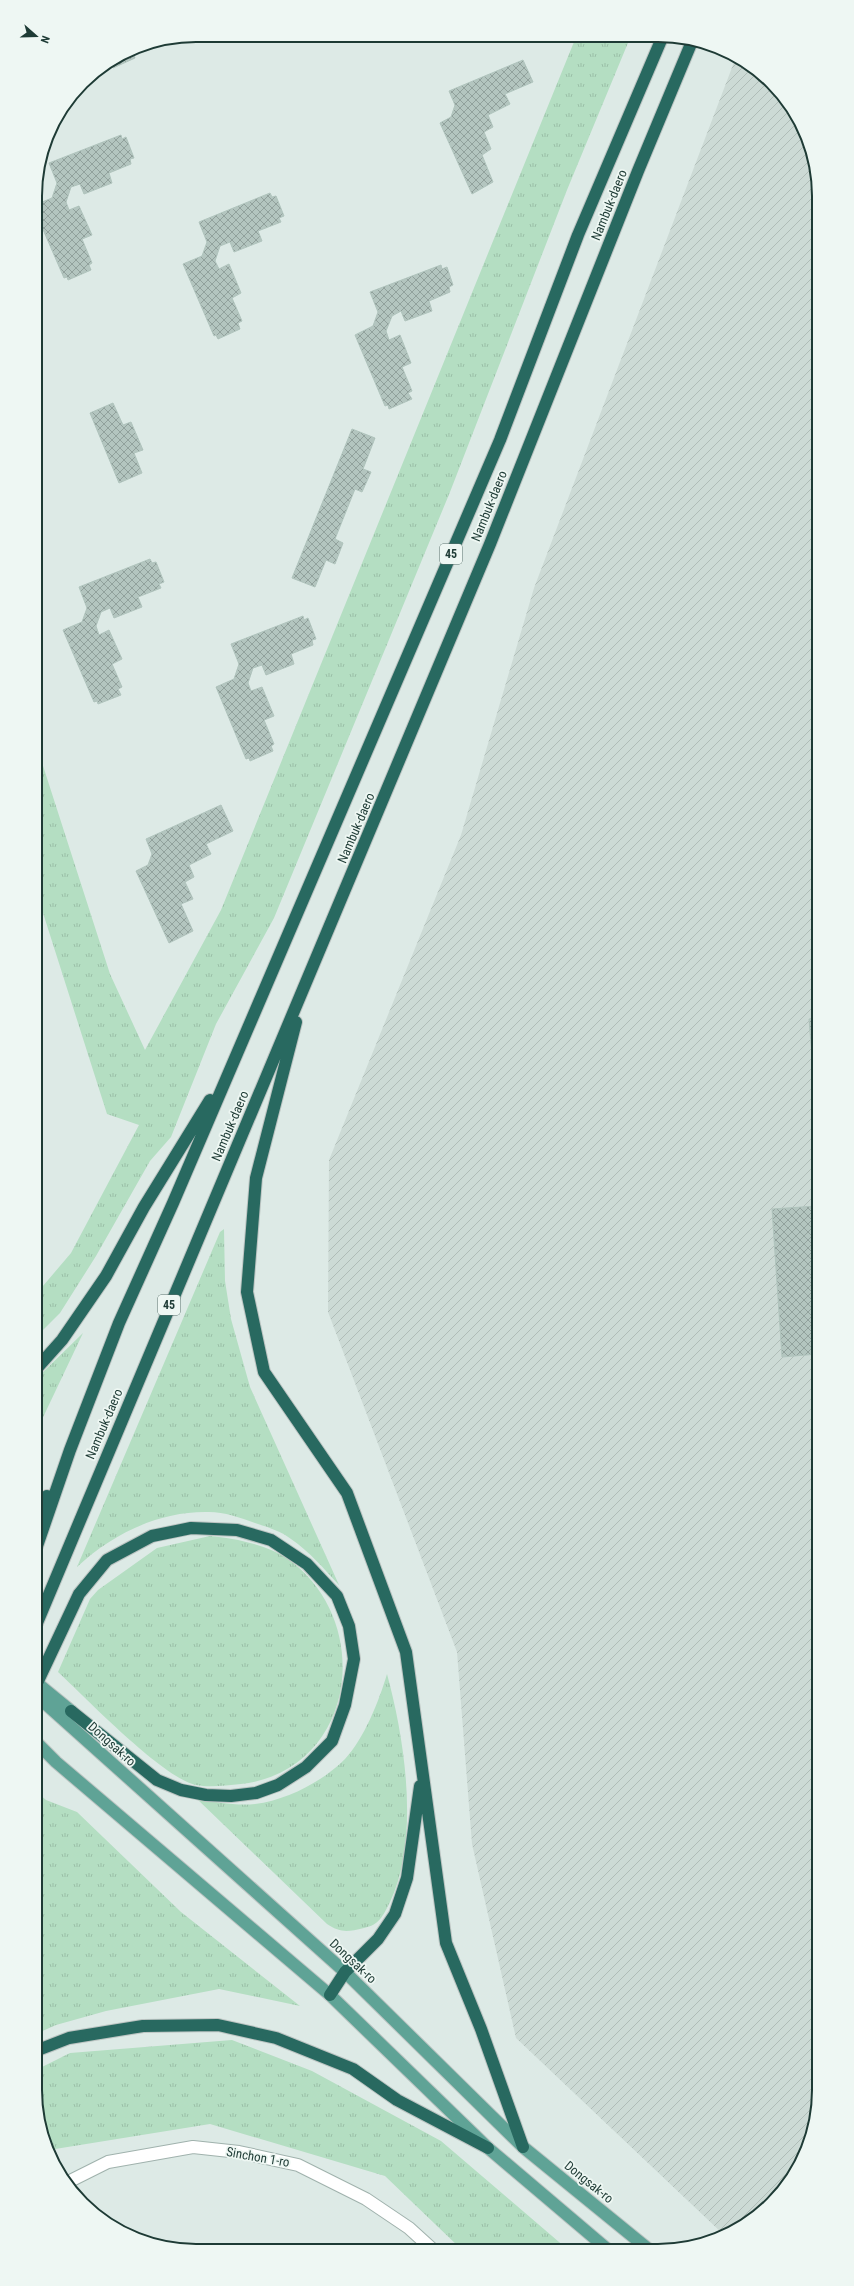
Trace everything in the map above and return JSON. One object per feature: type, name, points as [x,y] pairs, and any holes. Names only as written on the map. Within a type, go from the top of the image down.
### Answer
[{"type":"highway","name":"Nambuk-daero","points":[[42,1531],[70,1450],[119,1323],[231,1067],[500,440],[578,235],[660,42]]},
{"type":"highway","name":"Nambuk-daero","points":[[42,1611],[206,1216],[305,988],[490,544],[638,171],[690,45]]},
{"type":"highway","points":[[305,988],[256,1178],[246,1292],[264,1372],[347,1493],[406,1652],[446,1942],[481,2029],[523,2147]]},
{"type":"highway","points":[[42,1362],[62,1340],[106,1276],[144,1207],[231,1067]]},
{"type":"highway","points":[[42,1507],[70,1450]]},
{"type":"highway","points":[[42,1673],[79,1594],[107,1560],[152,1536],[192,1528],[237,1530],[271,1540],[307,1564],[337,1596],[350,1626],[354,1659],[345,1705],[332,1741],[306,1767],[278,1785],[256,1793],[231,1796],[206,1795],[181,1790],[157,1780],[68,1717]]},
{"type":"highway","points":[[330,1995],[345,1972],[378,1939],[395,1914],[407,1878],[422,1765]]},
{"type":"highway","points":[[42,2048],[69,2038],[143,2026],[218,2025],[276,2038],[352,2069],[397,2100],[488,2148]]},
{"type":"main road","points":[[42,1687],[68,1717]]},
{"type":"main road","name":"Dongsak-ro","points":[[42,1700],[68,1717],[345,1972],[523,2147],[642,2244]]},
{"type":"main road","points":[[42,1748],[56,1762],[330,1995],[488,2148],[601,2244]]},
{"type":"street","name":"Sinchon 1-ro","points":[[71,2180],[108,2162],[193,2147],[239,2152],[298,2164],[366,2199],[409,2228],[427,2244]]},
{"type":"shaded area","points":[[734,62],[760,80],[774,94],[786,110],[804,146],[812,186],[812,2100],[804,2140],[786,2176],[774,2192],[760,2206],[744,2218],[720,2231],[516,2038],[472,1844],[457,1652],[328,1312],[329,1160],[461,835],[534,588]]},
{"type":"green space","points":[[574,42],[628,42],[567,190],[450,492],[274,918],[216,1024],[171,1137],[150,1161],[96,1256],[60,1313],[42,1331],[42,1287],[71,1253],[139,1125],[107,1114],[42,910],[42,763],[110,974],[145,1050],[221,910]]},
{"type":"green space","points":[[224,1229],[225,1281],[231,1319],[250,1387],[339,1585],[311,1555],[287,1536],[237,1517],[224,1513],[211,1512],[187,1513],[152,1521],[105,1545],[90,1555],[77,1567],[220,1232]]},
{"type":"green space","points":[[83,1333],[42,1419],[42,1373]]},
{"type":"green space","points":[[210,1536],[230,1538],[250,1543],[280,1554],[288,1559],[316,1586],[334,1619],[342,1654],[341,1690],[330,1724],[309,1752],[280,1773],[241,1784],[201,1786],[182,1779],[164,1768],[145,1753],[58,1672],[90,1599],[98,1590],[157,1548]]},
{"type":"green space","points":[[387,1674],[394,1700],[404,1759],[407,1820],[405,1849],[399,1877],[390,1902],[380,1919],[369,1927],[344,1931],[327,1924],[197,1799],[241,1804],[267,1802],[279,1799],[303,1789],[326,1775],[352,1751],[365,1730],[380,1696]]},
{"type":"green space","points":[[42,1796],[46,1800],[77,1812],[181,1912],[300,2006],[219,1989],[106,2011],[56,2025],[42,2031]]},
{"type":"green space","points":[[232,2040],[312,2071],[441,2141],[561,2244],[456,2244],[385,2176],[210,2124],[54,2149],[47,2130],[43,2110],[42,2067],[70,2053]]},
{"type":"building","points":[[134,55],[135,58],[113,68],[112,67]]},
{"type":"building","points":[[523,60],[533,82],[505,94],[510,104],[488,115],[493,127],[484,132],[491,149],[482,155],[493,182],[472,194],[440,123],[451,117],[455,105],[449,91]]},
{"type":"building","points":[[121,135],[122,139],[126,137],[134,158],[130,159],[131,164],[109,173],[112,183],[84,194],[80,184],[71,187],[66,202],[69,210],[79,206],[92,235],[82,239],[92,263],[89,265],[91,270],[68,280],[67,277],[64,278],[42,227],[42,202],[52,198],[57,183],[49,163]]},
{"type":"building","points":[[270,193],[272,197],[276,196],[284,216],[279,218],[281,222],[258,231],[262,241],[234,252],[230,242],[220,246],[215,261],[219,269],[229,264],[241,293],[232,298],[242,321],[238,323],[240,329],[218,339],[216,335],[214,336],[183,264],[202,256],[207,242],[199,222]]},
{"type":"building","points":[[441,265],[442,269],[447,267],[453,285],[449,287],[450,292],[429,301],[432,311],[405,321],[401,311],[392,316],[386,331],[389,340],[400,335],[411,363],[402,367],[412,391],[408,393],[412,399],[389,409],[388,405],[385,406],[355,335],[373,326],[378,312],[370,292]]},
{"type":"building","points":[[113,403],[123,425],[131,422],[143,450],[134,453],[142,473],[119,483],[90,413]]},
{"type":"building","points":[[352,429],[375,438],[363,469],[371,472],[362,492],[355,489],[335,539],[343,543],[335,564],[326,560],[315,587],[292,578]]},
{"type":"building","points":[[150,559],[152,563],[156,562],[164,582],[159,584],[161,588],[138,597],[142,607],[114,618],[110,608],[101,612],[96,626],[99,635],[109,630],[122,659],[112,664],[122,687],[118,689],[121,695],[98,704],[97,701],[94,702],[63,630],[82,622],[87,608],[79,587]]},
{"type":"building","points":[[303,616],[304,620],[308,618],[316,639],[312,640],[313,645],[291,654],[294,664],[266,675],[262,665],[253,668],[248,683],[251,691],[262,687],[274,716],[264,720],[274,744],[271,746],[273,751],[250,761],[249,758],[246,759],[216,687],[234,679],[239,664],[231,644]]},
{"type":"building","points":[[221,805],[233,831],[206,844],[211,854],[189,865],[194,877],[185,882],[193,899],[181,904],[193,931],[169,943],[136,871],[148,865],[152,854],[146,839]]},
{"type":"building","points":[[809,1019],[812,1019],[812,1056]]},
{"type":"building","points":[[812,1206],[812,1354],[782,1357],[772,1209]]}]
